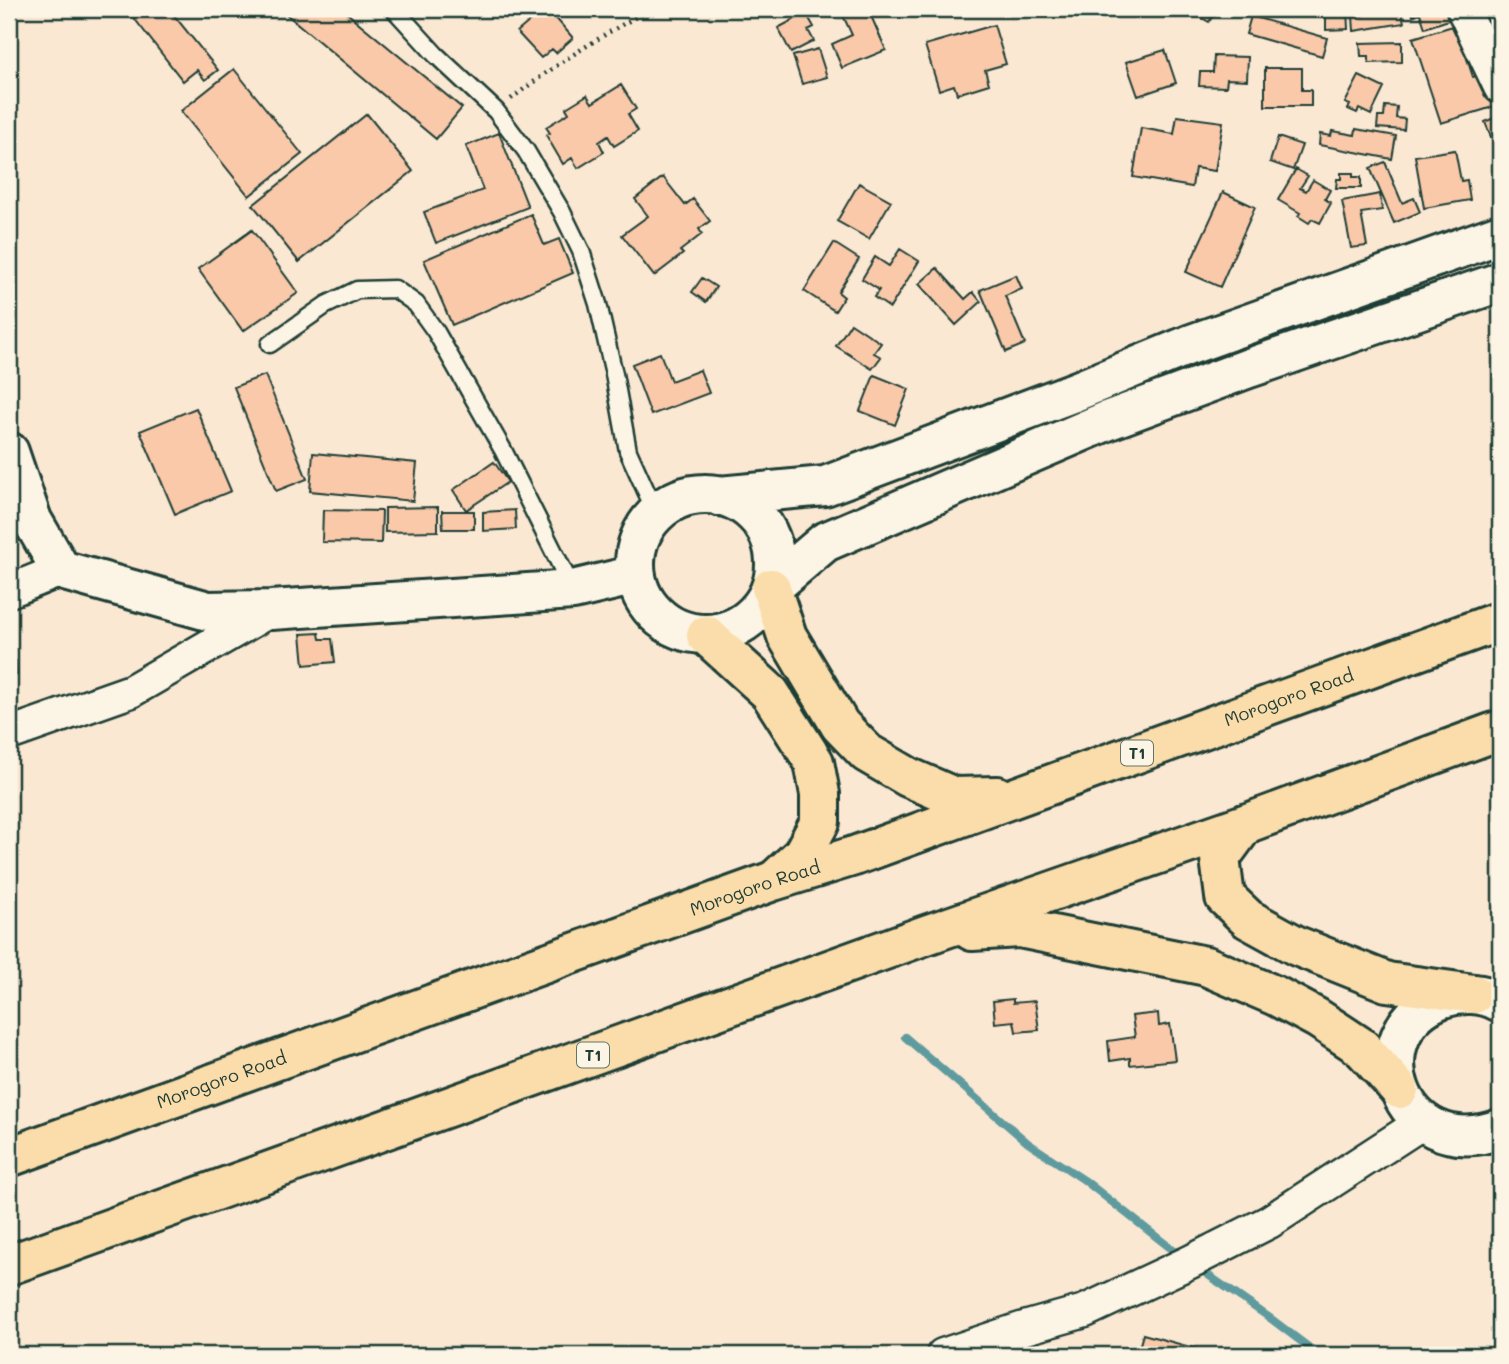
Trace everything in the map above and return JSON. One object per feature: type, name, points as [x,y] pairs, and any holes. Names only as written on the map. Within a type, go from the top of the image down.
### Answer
[{"type":"highway","points":[[771,588],[787,636],[841,725],[867,753],[908,777],[954,797],[1020,796]]},
{"type":"highway","name":"Morogoro Road","points":[[9,1157],[773,881],[854,856],[1500,621]]},
{"type":"highway","points":[[706,635],[770,693],[814,762],[820,794],[820,822],[802,855],[773,881]]},
{"type":"highway","name":"T1","points":[[9,1265],[926,935],[1245,824],[1500,730]]},
{"type":"highway","points":[[1245,824],[1220,858],[1226,897],[1248,919],[1297,946],[1387,982],[1492,998]]},
{"type":"highway","points":[[926,935],[1019,928],[1206,966],[1276,996],[1317,1018],[1361,1047],[1399,1089]]},
{"type":"street","points":[[1463,9],[1500,87]]},
{"type":"street","points":[[719,496],[825,486],[1065,396],[1189,345],[1500,234]]},
{"type":"street","points":[[771,588],[825,542],[1109,421],[1249,368],[1500,282]]},
{"type":"street","points":[[9,452],[20,515],[61,570]]},
{"type":"street","points":[[702,494],[736,501],[750,510],[762,523],[770,538],[775,571],[764,603],[753,616],[731,629],[706,635],[673,628],[647,606],[639,591],[634,558],[645,526],[656,513],[670,503],[702,494]]},
{"type":"street","points":[[9,591],[61,570],[208,611],[271,610],[573,590],[636,575]]},
{"type":"street","points":[[9,734],[131,691],[271,610]]},
{"type":"street","points":[[1492,998],[1453,995],[1434,1002],[1417,1014],[1404,1030],[1397,1049],[1395,1069],[1399,1089],[1409,1108],[1423,1122],[1441,1132],[1461,1137],[1481,1136],[1500,1129]]},
{"type":"street","points":[[943,1355],[1085,1311],[1190,1262],[1269,1223],[1423,1122]]},
{"type":"lane","points":[[394,9],[436,55],[496,111],[526,151],[562,212],[581,251],[598,304],[628,451],[656,513]]},
{"type":"lane","points":[[270,344],[327,305],[357,290],[395,289],[416,304],[436,332],[503,450],[573,590]]},
{"type":"path","points":[[496,111],[546,72],[613,28],[651,9]]},
{"type":"building","points":[[127,9],[169,9],[218,70],[205,80],[197,70],[183,81]]},
{"type":"building","points":[[280,9],[342,9],[462,108],[436,139]]},
{"type":"building","points":[[544,9],[548,9],[573,38],[556,53],[552,49],[541,58],[517,32]]},
{"type":"building","points":[[840,9],[868,9],[886,50],[842,68],[832,44],[852,35]]},
{"type":"building","points":[[1186,9],[1217,9],[1209,22]]},
{"type":"building","points":[[1326,9],[1347,9],[1348,29],[1326,30]]},
{"type":"building","points":[[1362,9],[1401,9],[1404,23],[1354,31],[1353,16],[1363,15]]},
{"type":"building","points":[[1411,9],[1458,9],[1460,16],[1425,28],[1420,13],[1413,16]]},
{"type":"building","points":[[1475,9],[1500,9],[1500,14],[1476,18]]},
{"type":"building","points":[[806,13],[814,27],[808,30],[814,41],[791,53],[778,28]]},
{"type":"building","points":[[1251,16],[1327,38],[1322,56],[1246,34]]},
{"type":"building","points":[[994,25],[1006,64],[985,70],[989,84],[957,94],[954,85],[939,90],[925,45]]},
{"type":"building","points":[[1456,25],[1473,77],[1485,73],[1496,106],[1441,123],[1413,38]]},
{"type":"building","points":[[1402,42],[1402,62],[1369,63],[1369,56],[1361,56],[1360,43]]},
{"type":"building","points":[[818,49],[827,77],[802,84],[793,56]]},
{"type":"building","points":[[1165,50],[1176,83],[1138,96],[1126,62]]},
{"type":"building","points":[[1214,56],[1248,57],[1247,80],[1227,79],[1226,87],[1199,86],[1200,72],[1213,72]]},
{"type":"building","points":[[1265,68],[1302,68],[1302,90],[1311,90],[1311,106],[1265,106]]},
{"type":"building","points":[[234,69],[302,154],[249,196],[181,111]]},
{"type":"building","points":[[1359,76],[1384,88],[1371,115],[1359,109],[1357,113],[1348,109],[1350,105],[1345,103]]},
{"type":"building","points":[[621,85],[636,109],[628,114],[638,131],[614,146],[608,136],[599,142],[604,152],[578,168],[572,158],[563,164],[546,135],[550,133],[546,127],[569,113],[566,108],[587,95],[592,103]]},
{"type":"building","points":[[1385,106],[1397,107],[1396,118],[1405,119],[1404,130],[1377,128],[1378,117],[1384,117]]},
{"type":"building","points":[[367,114],[413,171],[299,262],[253,205]]},
{"type":"building","points":[[1500,115],[1500,159],[1485,122]]},
{"type":"building","points":[[1177,116],[1223,122],[1215,171],[1195,168],[1192,187],[1133,177],[1141,128],[1174,134]]},
{"type":"building","points":[[1356,129],[1396,136],[1392,159],[1319,145],[1320,134],[1331,136],[1332,131],[1355,135]]},
{"type":"building","points":[[499,133],[528,207],[436,243],[424,212],[483,190],[466,146]]},
{"type":"building","points":[[1278,137],[1302,145],[1293,170],[1270,162]]},
{"type":"building","points":[[1455,150],[1461,181],[1467,180],[1470,200],[1424,208],[1415,156]]},
{"type":"building","points":[[1385,162],[1402,203],[1414,198],[1420,212],[1394,223],[1370,168]]},
{"type":"building","points":[[1296,169],[1308,176],[1300,188],[1306,191],[1313,180],[1330,190],[1325,199],[1331,203],[1320,223],[1312,219],[1309,223],[1298,216],[1300,213],[1278,200]]},
{"type":"building","points":[[1341,173],[1353,173],[1353,177],[1361,177],[1361,188],[1336,188]]},
{"type":"building","points":[[663,177],[685,205],[693,199],[710,221],[699,229],[702,234],[680,251],[683,254],[654,276],[622,235],[648,216],[635,199]]},
{"type":"building","points":[[859,183],[891,201],[869,239],[837,221]]},
{"type":"building","points":[[1223,192],[1255,207],[1220,287],[1186,272]]},
{"type":"building","points":[[1380,194],[1382,210],[1361,213],[1367,246],[1351,248],[1342,201]]},
{"type":"building","points":[[531,214],[544,245],[559,239],[573,273],[452,325],[424,260]]},
{"type":"building","points":[[252,230],[298,293],[243,331],[198,269]]},
{"type":"building","points":[[834,243],[859,259],[838,292],[844,297],[835,311],[804,291]]},
{"type":"building","points":[[900,249],[919,261],[890,308],[874,297],[879,290],[862,279],[875,257],[889,266]]},
{"type":"building","points":[[937,268],[965,299],[973,292],[981,302],[956,325],[919,284]]},
{"type":"building","points":[[1016,275],[1022,289],[1005,296],[1025,344],[1006,352],[980,290]]},
{"type":"building","points":[[702,278],[716,287],[706,302],[692,292]]},
{"type":"building","points":[[851,323],[881,343],[874,353],[881,357],[872,369],[836,346]]},
{"type":"building","points":[[660,353],[671,381],[700,370],[709,393],[651,415],[632,364]]},
{"type":"building","points":[[265,375],[307,479],[276,491],[234,387]]},
{"type":"building","points":[[874,375],[909,389],[895,425],[860,411]]},
{"type":"building","points":[[196,408],[231,491],[175,514],[140,431]]},
{"type":"building","points":[[313,453],[417,463],[413,501],[310,491]]},
{"type":"building","points":[[494,462],[508,482],[466,510],[453,490]]},
{"type":"building","points":[[438,507],[438,531],[385,532],[385,508]]},
{"type":"building","points":[[323,510],[382,511],[381,543],[322,542]]},
{"type":"building","points":[[515,510],[516,529],[483,531],[483,512]]},
{"type":"building","points":[[442,511],[474,511],[474,529],[443,529]]},
{"type":"building","points":[[319,633],[320,639],[332,639],[335,662],[304,665],[301,634]]},
{"type":"building","points":[[16,661],[17,675],[9,676],[9,662]]},
{"type":"building","points":[[1013,999],[1013,1003],[1035,1001],[1039,1030],[1016,1032],[1014,1021],[995,1023],[993,1001]]},
{"type":"building","points":[[1158,1013],[1159,1026],[1170,1024],[1175,1060],[1130,1065],[1130,1058],[1110,1061],[1108,1041],[1135,1037],[1132,1016]]},
{"type":"building","points":[[1143,1334],[1219,1355],[1137,1355]]},
{"type":"waterway","points":[[905,1037],[1028,1143],[1084,1180],[1182,1257]]},
{"type":"waterway","points":[[1195,1266],[1319,1355]]}]
